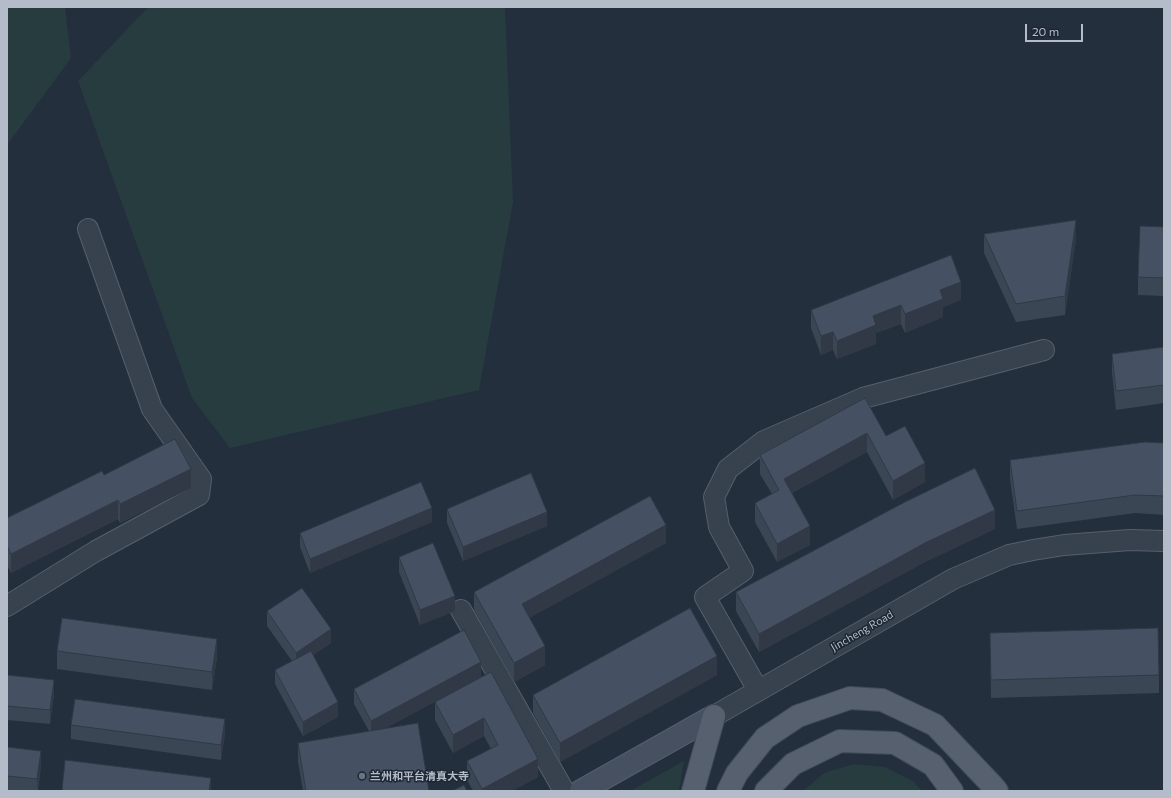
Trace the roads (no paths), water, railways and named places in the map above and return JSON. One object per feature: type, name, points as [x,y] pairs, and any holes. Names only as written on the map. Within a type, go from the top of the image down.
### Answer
[{"type":"main road","points":[[728,791],[736,773],[765,738],[798,716],[850,698],[882,700],[935,725],[997,791]]},
{"type":"main road","points":[[693,791],[714,716]]},
{"type":"main road","points":[[766,791],[793,764],[840,741],[895,743],[933,765],[952,791]]},
{"type":"street","points":[[7,606],[96,551],[199,495],[201,479],[152,409],[88,229]]},
{"type":"street","points":[[758,690],[705,597],[743,571],[719,527],[714,497],[728,470],[764,441],[863,398],[1044,350]]},
{"type":"street","name":"Jincheng Road","points":[[582,791],[953,579],[1008,556],[1033,550],[1064,545],[1130,540],[1164,541]]},
{"type":"street","points":[[461,610],[564,791]]},
{"type":"place","name":"兰州和平台清真大寺","points":[[362,776]]}]
